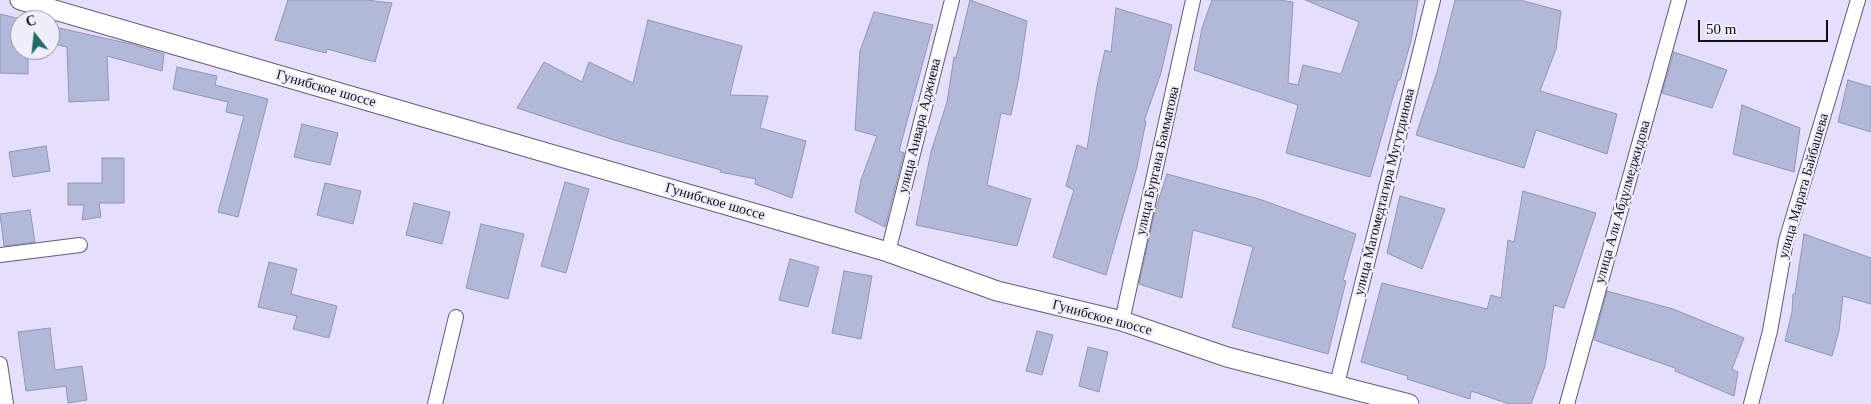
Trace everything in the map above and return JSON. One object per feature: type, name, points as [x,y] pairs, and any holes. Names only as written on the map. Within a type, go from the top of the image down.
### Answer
[{"type":"main road","name":"Гунибское шоссе","points":[[20,0],[888,252],[998,291],[1122,322],[1227,357],[1337,384],[1368,398],[1409,404]]},
{"type":"street","name":"улица Анвара Аджиева","points":[[888,252],[952,0]]},
{"type":"street","name":"улица Бургана Бамматова","points":[[1122,322],[1193,0]]},
{"type":"street","name":"улица Магомедтагира Мугутдинова","points":[[1337,384],[1433,0]]},
{"type":"street","name":"улица Али Абдулмеджидова","points":[[1567,404],[1679,0]]},
{"type":"street","name":"улица Марата Байбашева","points":[[1751,404],[1770,331],[1786,241],[1858,0]]},
{"type":"street","points":[[0,255],[80,245]]},
{"type":"street","points":[[435,404],[456,317]]},
{"type":"street","points":[[0,364],[6,404]]},
{"type":"building","points":[[288,0],[366,0],[392,3],[375,62],[327,49],[326,53],[275,40]]},
{"type":"building","points":[[970,0],[1027,21],[1011,115],[1001,113],[987,185],[1031,199],[1017,246],[916,225],[931,152],[947,102],[954,57],[956,58]]},
{"type":"building","points":[[1212,0],[1279,0],[1293,2],[1288,83],[1298,85],[1303,65],[1341,74],[1359,22],[1305,0],[1418,0],[1411,41],[1370,177],[1286,153],[1298,105],[1194,70],[1202,28]]},
{"type":"building","points":[[1455,0],[1520,0],[1561,11],[1556,49],[1540,91],[1617,114],[1607,154],[1536,130],[1524,168],[1416,135],[1437,72]]},
{"type":"building","points":[[1116,8],[1172,25],[1161,73],[1144,121],[1146,121],[1137,167],[1106,275],[1053,257],[1074,190],[1066,186],[1077,145],[1087,149],[1105,50],[1111,52]]},
{"type":"building","points":[[874,12],[933,25],[899,151],[904,153],[885,227],[855,212],[861,180],[877,136],[855,130],[860,51]]},
{"type":"building","points":[[0,14],[10,16],[10,60],[28,60],[28,74],[0,73]]},
{"type":"building","points":[[648,20],[742,46],[730,95],[768,96],[760,128],[806,141],[792,198],[755,184],[756,179],[720,172],[721,170],[614,140],[517,108],[544,62],[582,82],[589,62],[633,83]]},
{"type":"building","points":[[60,28],[131,44],[164,54],[162,71],[107,56],[109,100],[69,102],[67,47],[60,45]]},
{"type":"building","points":[[1674,52],[1727,70],[1712,108],[1662,93]]},
{"type":"building","points":[[177,67],[217,76],[215,85],[268,99],[238,217],[218,212],[244,116],[226,112],[228,102],[173,89]]},
{"type":"building","points":[[1848,80],[1871,87],[1871,132],[1838,122]]},
{"type":"building","points":[[1742,105],[1800,128],[1794,172],[1733,154]]},
{"type":"building","points":[[302,124],[338,133],[330,165],[294,157]]},
{"type":"building","points":[[46,146],[50,171],[13,177],[9,152]]},
{"type":"building","points":[[102,158],[124,158],[124,203],[99,203],[101,217],[82,220],[84,205],[68,205],[68,183],[102,183]]},
{"type":"building","points":[[1167,174],[1259,199],[1356,234],[1343,280],[1346,281],[1328,354],[1232,327],[1253,247],[1193,230],[1182,298],[1139,284],[1155,211]]},
{"type":"building","points":[[565,182],[589,189],[566,273],[541,266]]},
{"type":"building","points":[[325,183],[361,191],[353,224],[317,215]]},
{"type":"building","points":[[1523,191],[1596,213],[1564,308],[1554,305],[1545,366],[1531,404],[1509,404],[1471,391],[1470,399],[1407,379],[1408,376],[1361,362],[1382,283],[1487,309],[1491,295],[1501,298],[1508,240],[1514,242]]},
{"type":"building","points":[[1400,196],[1445,209],[1422,269],[1387,253]]},
{"type":"building","points":[[414,203],[450,212],[442,244],[406,235]]},
{"type":"building","points":[[30,210],[35,242],[4,246],[0,214]]},
{"type":"building","points":[[481,224],[524,234],[508,299],[466,288]]},
{"type":"building","points":[[1804,234],[1871,258],[1871,304],[1843,296],[1839,331],[1832,356],[1785,341],[1792,312],[1793,294],[1795,294]]},
{"type":"building","points":[[790,259],[819,267],[808,307],[779,300]]},
{"type":"building","points":[[269,262],[297,269],[291,294],[337,306],[329,338],[293,329],[297,316],[258,307]]},
{"type":"building","points":[[844,271],[872,276],[861,339],[832,333]]},
{"type":"building","points":[[1607,291],[1673,309],[1744,338],[1732,369],[1738,372],[1734,396],[1675,371],[1675,368],[1594,340]]},
{"type":"building","points":[[50,328],[55,370],[82,366],[87,400],[68,403],[66,386],[26,391],[18,332]]},
{"type":"building","points":[[1037,331],[1053,335],[1042,375],[1026,371]]},
{"type":"building","points":[[1088,347],[1108,352],[1099,392],[1079,386]]}]
